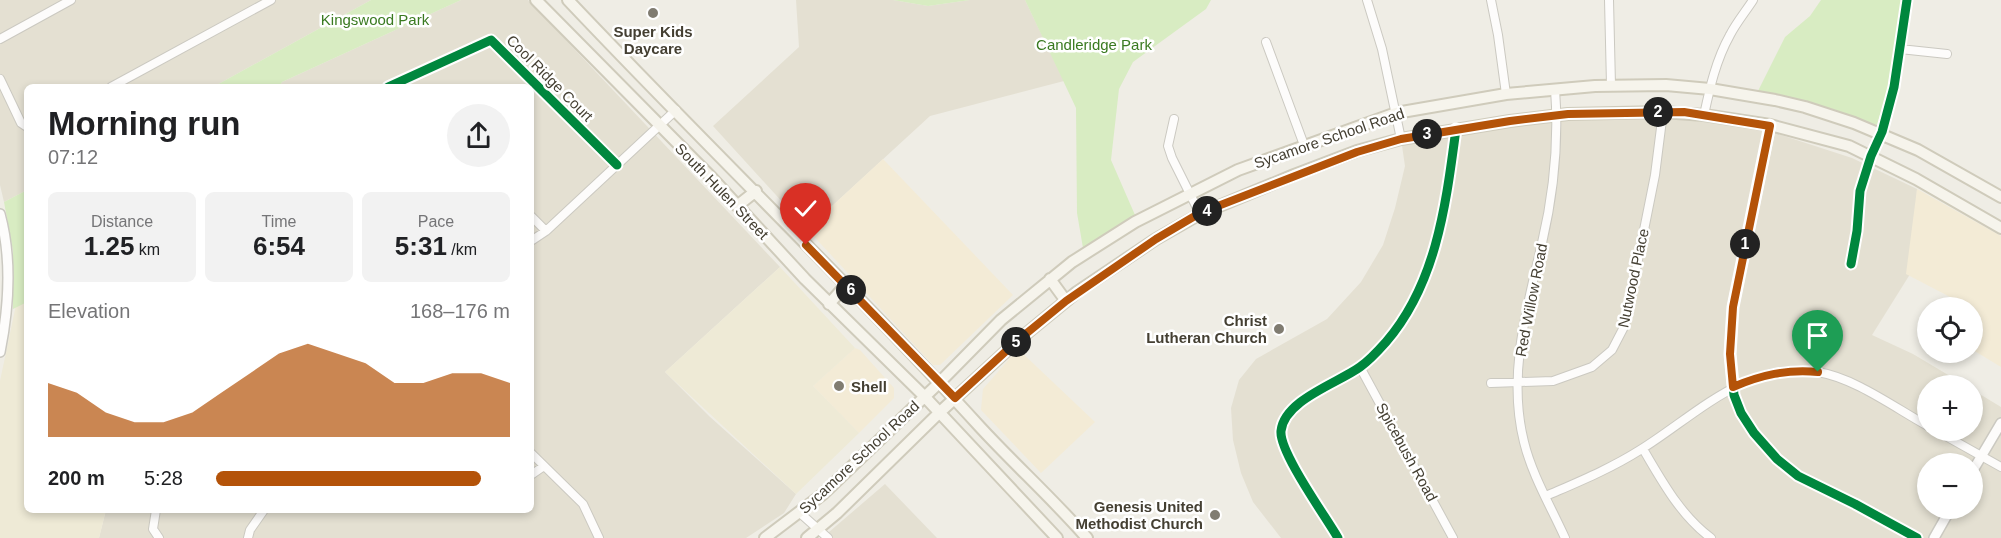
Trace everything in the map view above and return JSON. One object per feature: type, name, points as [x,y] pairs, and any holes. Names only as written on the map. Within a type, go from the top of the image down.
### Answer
[{"type":"main road","name":"South Hulen Street","points":[[536,0],[829,304],[940,412],[1057,538]]},
{"type":"main road","name":"South Hulen Street","points":[[568,0],[756,191],[1087,538]]},
{"type":"main road","name":"Sycamore School Road","points":[[765,538],[800,513],[853,468],[1001,320],[1050,279],[1135,222],[1247,166],[1396,113],[1506,94],[1556,89],[1611,85],[1666,85],[1710,89],[1805,107],[1881,134],[1918,150],[2001,197]]},
{"type":"main road","name":"Sycamore School Road","points":[[807,538],[837,513],[940,412],[1016,342],[1066,301],[1156,239],[1200,213],[1357,152],[1401,139],[1557,115],[1663,112],[1704,115],[1770,126],[1849,146],[1916,179],[2001,228]]},
{"type":"main road","points":[[736,206],[756,191]]},
{"type":"main road","points":[[1050,279],[1066,301]]},
{"type":"main road","points":[[829,304],[846,285]]},
{"type":"street","points":[[0,39],[71,0]]},
{"type":"street","points":[[117,84],[271,0]]},
{"type":"street","points":[[1367,0],[1382,49],[1401,139]]},
{"type":"street","points":[[1491,0],[1506,94]]},
{"type":"street","points":[[1609,0],[1611,85]]},
{"type":"street","points":[[1704,115],[1716,67],[1726,43],[1754,0]]},
{"type":"street","points":[[1851,264],[1857,231],[1860,191],[1881,134],[1894,87],[1907,0]]},
{"type":"street","name":"Cool Ridge Court","points":[[395,84],[491,40],[617,165]]},
{"type":"street","points":[[1266,42],[1304,145]]},
{"type":"street","points":[[1900,49],[1947,54]]},
{"type":"street","points":[[0,79],[24,125]]},
{"type":"street","points":[[404,80],[407,84]]},
{"type":"street","name":"Red Willow Road","points":[[1556,89],[1557,146],[1553,189],[1524,322],[1517,383],[1524,442],[1531,464],[1565,538]]},
{"type":"street","points":[[534,239],[546,231],[676,110]]},
{"type":"street","name":"Nutwood Place","points":[[1491,384],[1553,381],[1592,368],[1612,350],[1621,336],[1655,175],[1663,112]]},
{"type":"street","points":[[1174,119],[1168,146],[1200,213]]},
{"type":"street","points":[[1770,126],[1733,307],[1730,354],[1733,387],[1741,413],[1765,448],[1798,476],[1917,538]]},
{"type":"street","points":[[1338,538],[1284,448],[1281,428],[1287,414],[1297,404],[1360,367],[1387,340],[1417,297],[1434,251],[1442,219],[1456,129]]},
{"type":"street","points":[[0,214],[8,277],[5,326],[0,352]]},
{"type":"street","points":[[534,219],[546,231]]},
{"type":"street","name":"Spicebush Road","points":[[1360,367],[1453,538]]},
{"type":"street","points":[[1546,496],[1615,465],[1733,387],[1757,377],[1802,370],[1838,377],[1859,386],[1917,420]]},
{"type":"street","points":[[1983,454],[2001,423]]},
{"type":"street","points":[[1955,441],[1977,453]]},
{"type":"street","points":[[1642,449],[1674,499],[1694,523],[1711,538]]},
{"type":"street","points":[[534,456],[584,504],[598,538]]},
{"type":"street","points":[[1983,457],[2001,467]]},
{"type":"street","points":[[534,473],[544,466]]},
{"type":"street","points":[[156,513],[153,529],[159,538]]},
{"type":"street","points":[[248,538],[250,530],[262,513]]},
{"type":"street","points":[[800,513],[828,538]]},
{"type":"street","points":[[1934,538],[1945,519]]},
{"type":"shaded area","points":[[0,0],[371,0],[218,84],[24,84],[24,192],[4,202],[0,185]]},
{"type":"shaded area","points":[[461,0],[528,0],[780,267],[665,372],[709,416],[796,494],[784,513],[746,538],[99,538],[105,513],[534,513],[534,84],[281,84]]},
{"type":"shaded area","points":[[796,0],[893,0],[928,6],[970,0],[1025,0],[1064,81],[930,116],[807,229],[713,126],[799,47]]},
{"type":"shaded area","points":[[1663,116],[1769,131],[1852,158],[1917,189],[1912,271],[1872,335],[1917,356],[1917,363],[1928,363],[1948,375],[1917,375],[1917,441],[1983,441],[1983,396],[2001,407],[2001,538],[1281,538],[1253,502],[1241,473],[1233,440],[1231,408],[1239,380],[1256,359],[1327,319],[1361,282],[1383,245],[1395,208],[1405,166],[1401,139],[1557,121]]},
{"type":"shaded area","points":[[883,159],[1013,295],[940,365],[933,365],[807,229]]},
{"type":"shaded area","points":[[1917,189],[2001,236],[2001,367],[1983,356],[1983,297],[1950,297],[1906,274]]},
{"type":"shaded area","points":[[780,267],[855,348],[813,386],[859,433],[796,494],[665,372]]},
{"type":"shaded area","points":[[24,301],[24,513],[105,513],[99,538],[0,538],[0,381],[16,305]]},
{"type":"shaded area","points":[[855,348],[860,350],[894,388],[894,398],[859,433],[813,386]]},
{"type":"shaded area","points":[[1018,349],[1095,422],[1041,473],[981,410],[983,389]]},
{"type":"shaded area","points":[[885,484],[937,538],[822,538]]},
{"type":"green space","name":"Kingswood Park","points":[[371,0],[461,0],[281,84],[218,84]]},
{"type":"green space","points":[[893,0],[970,0],[928,6]]},
{"type":"green space","name":"Candleridge Park","points":[[1025,0],[1211,0],[1206,9],[1133,62],[1119,89],[1111,160],[1135,215],[1083,248],[1077,213],[1076,108]]},
{"type":"green space","points":[[1821,0],[1902,0],[1887,91],[1877,125],[1758,91],[1785,37],[1810,16]]},
{"type":"green space","points":[[24,192],[24,304],[13,309],[13,251],[4,202]]},
{"type":"cycle path","points":[[1851,264],[1857,231],[1860,191],[1871,156],[1882,132],[1894,87],[1907,0]]},
{"type":"cycle path","points":[[395,84],[491,40],[617,165]]},
{"type":"cycle path","points":[[1770,125],[1733,307],[1730,354],[1734,395],[1741,413],[1754,433],[1777,459],[1798,476],[1917,538]]},
{"type":"cycle path","points":[[1338,538],[1287,454],[1281,431],[1284,420],[1292,410],[1313,393],[1364,364],[1386,342],[1403,319],[1417,294],[1436,241],[1443,213],[1456,129]]},
{"type":"place","name":"Super Kids Daycare","points":[[653,13]]},
{"type":"place","name":"Christ Lutheran Church","points":[[1279,329]]},
{"type":"place","name":"Shell","points":[[839,386]]},
{"type":"place","name":"Genesis United Methodist Church","points":[[1215,515]]},
{"type":"route","points":[[806,245],[865,303],[925,369],[955,398],[1016,342],[1077,292],[1156,239],[1200,213],[1294,175],[1401,139],[1456,129],[1568,114],[1684,112],[1770,126],[1733,307],[1730,354],[1733,387],[1757,377],[1782,372],[1802,370],[1818,372]]}]
